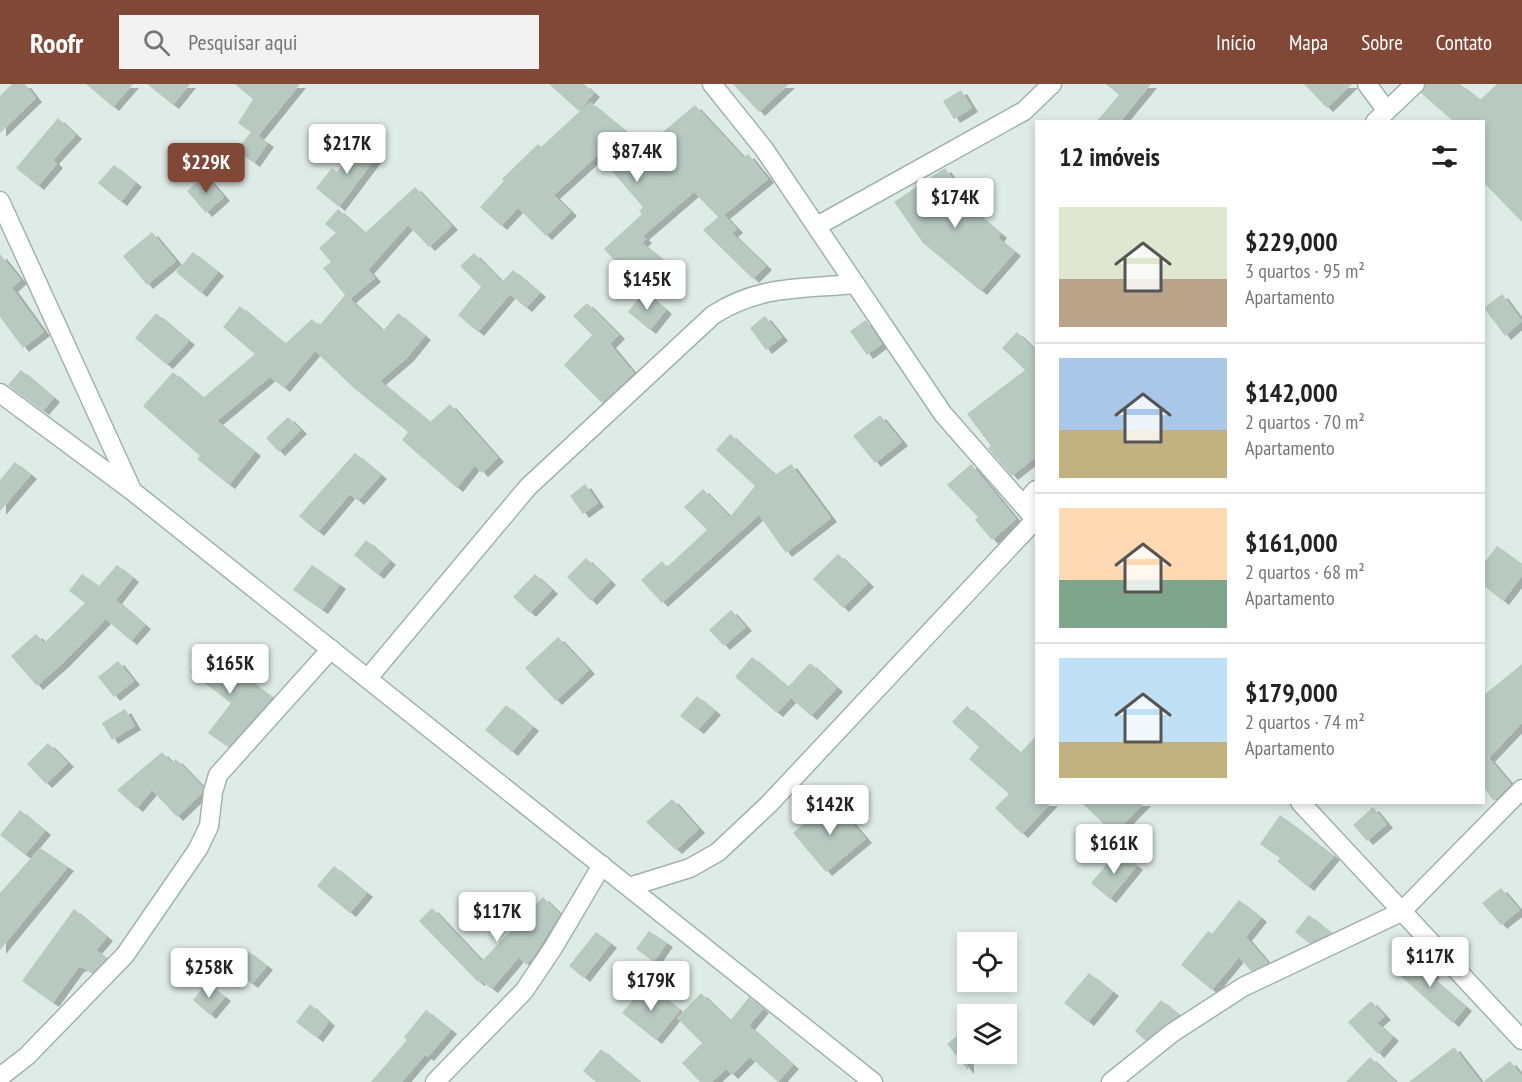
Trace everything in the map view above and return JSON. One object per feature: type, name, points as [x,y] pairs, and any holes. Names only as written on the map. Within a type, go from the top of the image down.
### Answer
[{"type":"street","points":[[712,84],[764,149],[943,414],[1035,518]]},
{"type":"street","points":[[817,226],[1024,111],[1052,84]]},
{"type":"street","points":[[1367,84],[1381,116],[1415,84]]},
{"type":"street","points":[[0,201],[131,490]]},
{"type":"street","points":[[368,678],[528,487],[713,315],[734,301],[757,293],[855,284]]},
{"type":"street","points":[[0,393],[131,490],[873,1082]]},
{"type":"street","points":[[1023,505],[1035,491]]},
{"type":"street","points":[[629,887],[690,868],[718,852],[769,804],[1035,520]]},
{"type":"street","points":[[0,1077],[27,1056],[125,955],[198,849],[209,826],[213,792],[218,775],[331,649]]},
{"type":"street","points":[[1111,1082],[1172,1033],[1243,987],[1401,912],[1522,789]]},
{"type":"street","points":[[1302,804],[1522,1040]]},
{"type":"street","points":[[435,1082],[524,991],[553,948],[602,865]]},
{"type":"building","points":[[12,84],[25,84],[36,98],[0,133],[0,96]]},
{"type":"building","points":[[86,84],[133,84],[113,107]]},
{"type":"building","points":[[147,84],[190,84],[173,105]]},
{"type":"building","points":[[235,84],[300,84],[258,136],[268,143],[254,163],[237,150],[251,132],[238,123],[253,99]]},
{"type":"building","points":[[549,84],[584,84],[594,93],[579,111]]},
{"type":"building","points":[[733,84],[789,84],[759,112]]},
{"type":"building","points":[[1106,84],[1151,84],[1122,120],[1098,120],[1119,95]]},
{"type":"building","points":[[1304,84],[1352,84],[1327,108]]},
{"type":"building","points":[[1426,84],[1460,84],[1480,100],[1497,84],[1522,84],[1522,222],[1485,184],[1485,120],[1452,120],[1421,93]]},
{"type":"building","points":[[961,90],[972,108],[954,119],[943,101]]},
{"type":"building","points":[[590,102],[645,147],[695,105],[744,158],[748,154],[768,179],[724,215],[737,229],[732,233],[766,266],[753,279],[703,230],[718,217],[694,192],[643,236],[646,239],[642,243],[674,268],[655,291],[618,258],[615,261],[604,249],[642,214],[639,211],[643,207],[598,155],[554,195],[571,212],[546,236],[518,208],[501,226],[480,207],[504,181],[502,179],[538,144],[541,147]]},
{"type":"building","points":[[58,118],[76,135],[53,160],[57,164],[38,186],[16,168]]},
{"type":"building","points":[[362,142],[378,155],[339,207],[316,188],[332,168],[337,172]]},
{"type":"building","points":[[114,165],[136,183],[121,202],[98,183]]},
{"type":"building","points":[[945,168],[966,198],[962,201],[1001,234],[998,238],[1015,252],[981,291],[923,243],[894,202]]},
{"type":"building","points":[[205,175],[224,197],[206,213],[187,191]]},
{"type":"building","points":[[415,187],[452,226],[429,247],[408,225],[368,270],[375,278],[350,299],[383,331],[398,313],[425,336],[407,358],[380,381],[430,422],[450,404],[498,458],[482,473],[475,465],[457,488],[402,440],[408,432],[355,389],[315,351],[284,388],[270,377],[217,421],[255,452],[229,485],[197,459],[200,456],[143,406],[173,372],[203,398],[255,354],[223,327],[240,306],[285,344],[312,319],[319,326],[345,295],[323,268],[331,262],[319,248],[336,233],[325,224],[338,209],[365,233]]},
{"type":"building","points":[[152,232],[176,261],[147,285],[123,256]]},
{"type":"building","points":[[193,252],[218,272],[201,293],[176,272]]},
{"type":"building","points":[[474,253],[502,282],[513,270],[540,293],[526,308],[510,294],[478,332],[458,315],[481,287],[460,266]]},
{"type":"building","points":[[0,254],[21,280],[12,288],[44,332],[23,348],[0,317]]},
{"type":"building","points":[[644,291],[666,310],[650,330],[628,312]]},
{"type":"building","points":[[1502,294],[1522,321],[1505,336],[1485,307]]},
{"type":"building","points":[[587,303],[619,335],[610,344],[634,373],[602,403],[564,365],[592,335],[573,316]]},
{"type":"building","points":[[156,313],[189,341],[167,365],[135,338]]},
{"type":"building","points":[[765,316],[782,337],[766,350],[750,328]]},
{"type":"building","points":[[866,320],[882,344],[867,355],[850,331]]},
{"type":"building","points":[[1017,332],[1035,350],[1035,458],[1012,476],[988,448],[991,446],[967,414],[1025,370],[1002,348]]},
{"type":"building","points":[[21,370],[54,398],[43,411],[8,385]]},
{"type":"building","points":[[880,415],[902,442],[875,463],[853,436]]},
{"type":"building","points":[[288,417],[301,430],[279,452],[266,438]]},
{"type":"building","points":[[730,434],[775,475],[791,464],[831,518],[786,553],[759,515],[662,603],[641,580],[662,561],[667,567],[707,530],[684,507],[703,489],[730,517],[755,486],[716,450]]},
{"type":"building","points":[[355,453],[381,475],[358,501],[350,494],[318,532],[299,516]]},
{"type":"building","points":[[15,462],[31,475],[0,511],[0,480]]},
{"type":"building","points":[[971,464],[1016,519],[992,540],[975,520],[978,517],[947,485]]},
{"type":"building","points":[[585,484],[598,503],[583,514],[570,496]]},
{"type":"building","points":[[366,540],[390,561],[378,575],[354,555]]},
{"type":"building","points":[[1497,546],[1522,564],[1522,576],[1503,601],[1485,587],[1485,562]]},
{"type":"building","points":[[838,554],[868,583],[843,608],[813,579]]},
{"type":"building","points":[[586,558],[610,581],[591,601],[567,577]]},
{"type":"building","points":[[117,565],[133,578],[116,600],[145,625],[131,641],[106,619],[37,686],[11,656],[36,634],[44,643],[85,603],[69,591],[82,574],[99,586]]},
{"type":"building","points":[[312,565],[340,585],[322,610],[293,590]]},
{"type":"building","points":[[535,574],[552,590],[530,613],[513,597]]},
{"type":"building","points":[[731,610],[746,627],[724,646],[709,630]]},
{"type":"building","points":[[558,637],[589,670],[556,701],[525,668]]},
{"type":"building","points":[[210,645],[236,665],[233,668],[273,697],[228,747],[208,733],[231,703],[190,672]]},
{"type":"building","points":[[752,657],[788,687],[810,663],[837,688],[811,716],[791,698],[777,713],[735,677]]},
{"type":"building","points":[[118,661],[134,681],[114,697],[98,677]]},
{"type":"building","points":[[1522,664],[1522,723],[1489,758],[1511,784],[1494,801],[1485,789],[1485,694]]},
{"type":"building","points":[[697,696],[715,711],[698,730],[680,716]]},
{"type":"building","points":[[506,705],[533,727],[512,752],[485,730]]},
{"type":"building","points":[[967,706],[1020,753],[1035,737],[1035,804],[1050,804],[1022,834],[995,808],[1009,794],[969,759],[979,747],[952,722]]},
{"type":"building","points":[[125,709],[135,726],[112,740],[102,723]]},
{"type":"building","points":[[48,743],[68,763],[46,784],[27,764]]},
{"type":"building","points":[[162,752],[172,763],[176,759],[203,787],[201,794],[177,817],[152,790],[137,808],[117,790]]},
{"type":"building","points":[[672,799],[699,829],[676,850],[646,822]]},
{"type":"building","points":[[833,800],[866,839],[826,872],[793,833]]},
{"type":"building","points":[[1083,804],[1143,804],[1114,834]]},
{"type":"building","points":[[1373,807],[1387,824],[1367,841],[1353,825]]},
{"type":"building","points":[[20,810],[45,831],[25,855],[0,835]]},
{"type":"building","points":[[1280,815],[1334,856],[1308,887],[1277,861],[1280,858],[1260,844]]},
{"type":"building","points":[[40,848],[68,867],[0,950],[0,893]]},
{"type":"building","points":[[1118,851],[1137,866],[1110,899],[1091,883]]},
{"type":"building","points":[[334,866],[367,893],[350,913],[317,886]]},
{"type":"building","points":[[1501,888],[1520,910],[1501,925],[1482,903]]},
{"type":"building","points":[[543,897],[560,914],[532,959],[526,965],[519,957],[492,989],[480,980],[478,982],[419,921],[432,908],[482,961]]},
{"type":"building","points":[[1239,900],[1261,918],[1246,937],[1268,963],[1251,971],[1239,957],[1212,990],[1181,965],[1208,931],[1212,934]]},
{"type":"building","points":[[74,909],[107,937],[96,950],[107,958],[92,973],[82,967],[78,968],[53,1003],[22,981]]},
{"type":"building","points":[[1309,915],[1331,933],[1309,943],[1295,932]]},
{"type":"building","points":[[649,931],[667,943],[654,962],[636,949]]},
{"type":"building","points":[[596,932],[611,944],[584,978],[569,966]]},
{"type":"building","points":[[248,951],[267,966],[252,984],[233,969]]},
{"type":"building","points":[[1410,953],[1434,974],[1431,977],[1466,1007],[1453,1023],[1395,971]]},
{"type":"building","points":[[1089,973],[1113,992],[1088,1022],[1064,1003]]},
{"type":"building","points":[[207,983],[225,997],[210,1015],[193,1000]]},
{"type":"building","points":[[647,983],[680,1010],[656,1040],[622,1013]]},
{"type":"building","points":[[701,993],[730,1021],[749,997],[763,1009],[749,1026],[793,1065],[778,1082],[750,1057],[732,1075],[726,1069],[712,1082],[700,1082],[682,1063],[702,1043],[677,1018]]},
{"type":"building","points":[[1161,1000],[1179,1015],[1145,1040],[1135,1031]]},
{"type":"building","points":[[1371,1001],[1385,1016],[1377,1023],[1393,1037],[1378,1054],[1348,1022]]},
{"type":"building","points":[[310,1004],[329,1022],[317,1038],[296,1022]]},
{"type":"building","points":[[426,1010],[451,1030],[402,1082],[371,1082],[407,1040],[404,1037]]},
{"type":"building","points":[[957,1036],[957,1056],[947,1044]]},
{"type":"building","points":[[1454,1047],[1481,1082],[1409,1082]]},
{"type":"building","points":[[601,1049],[640,1082],[596,1082],[583,1071]]},
{"type":"building","points":[[1370,1057],[1396,1082],[1346,1082]]},
{"type":"building","points":[[1510,1061],[1522,1076],[1522,1082],[1483,1082]]}]
